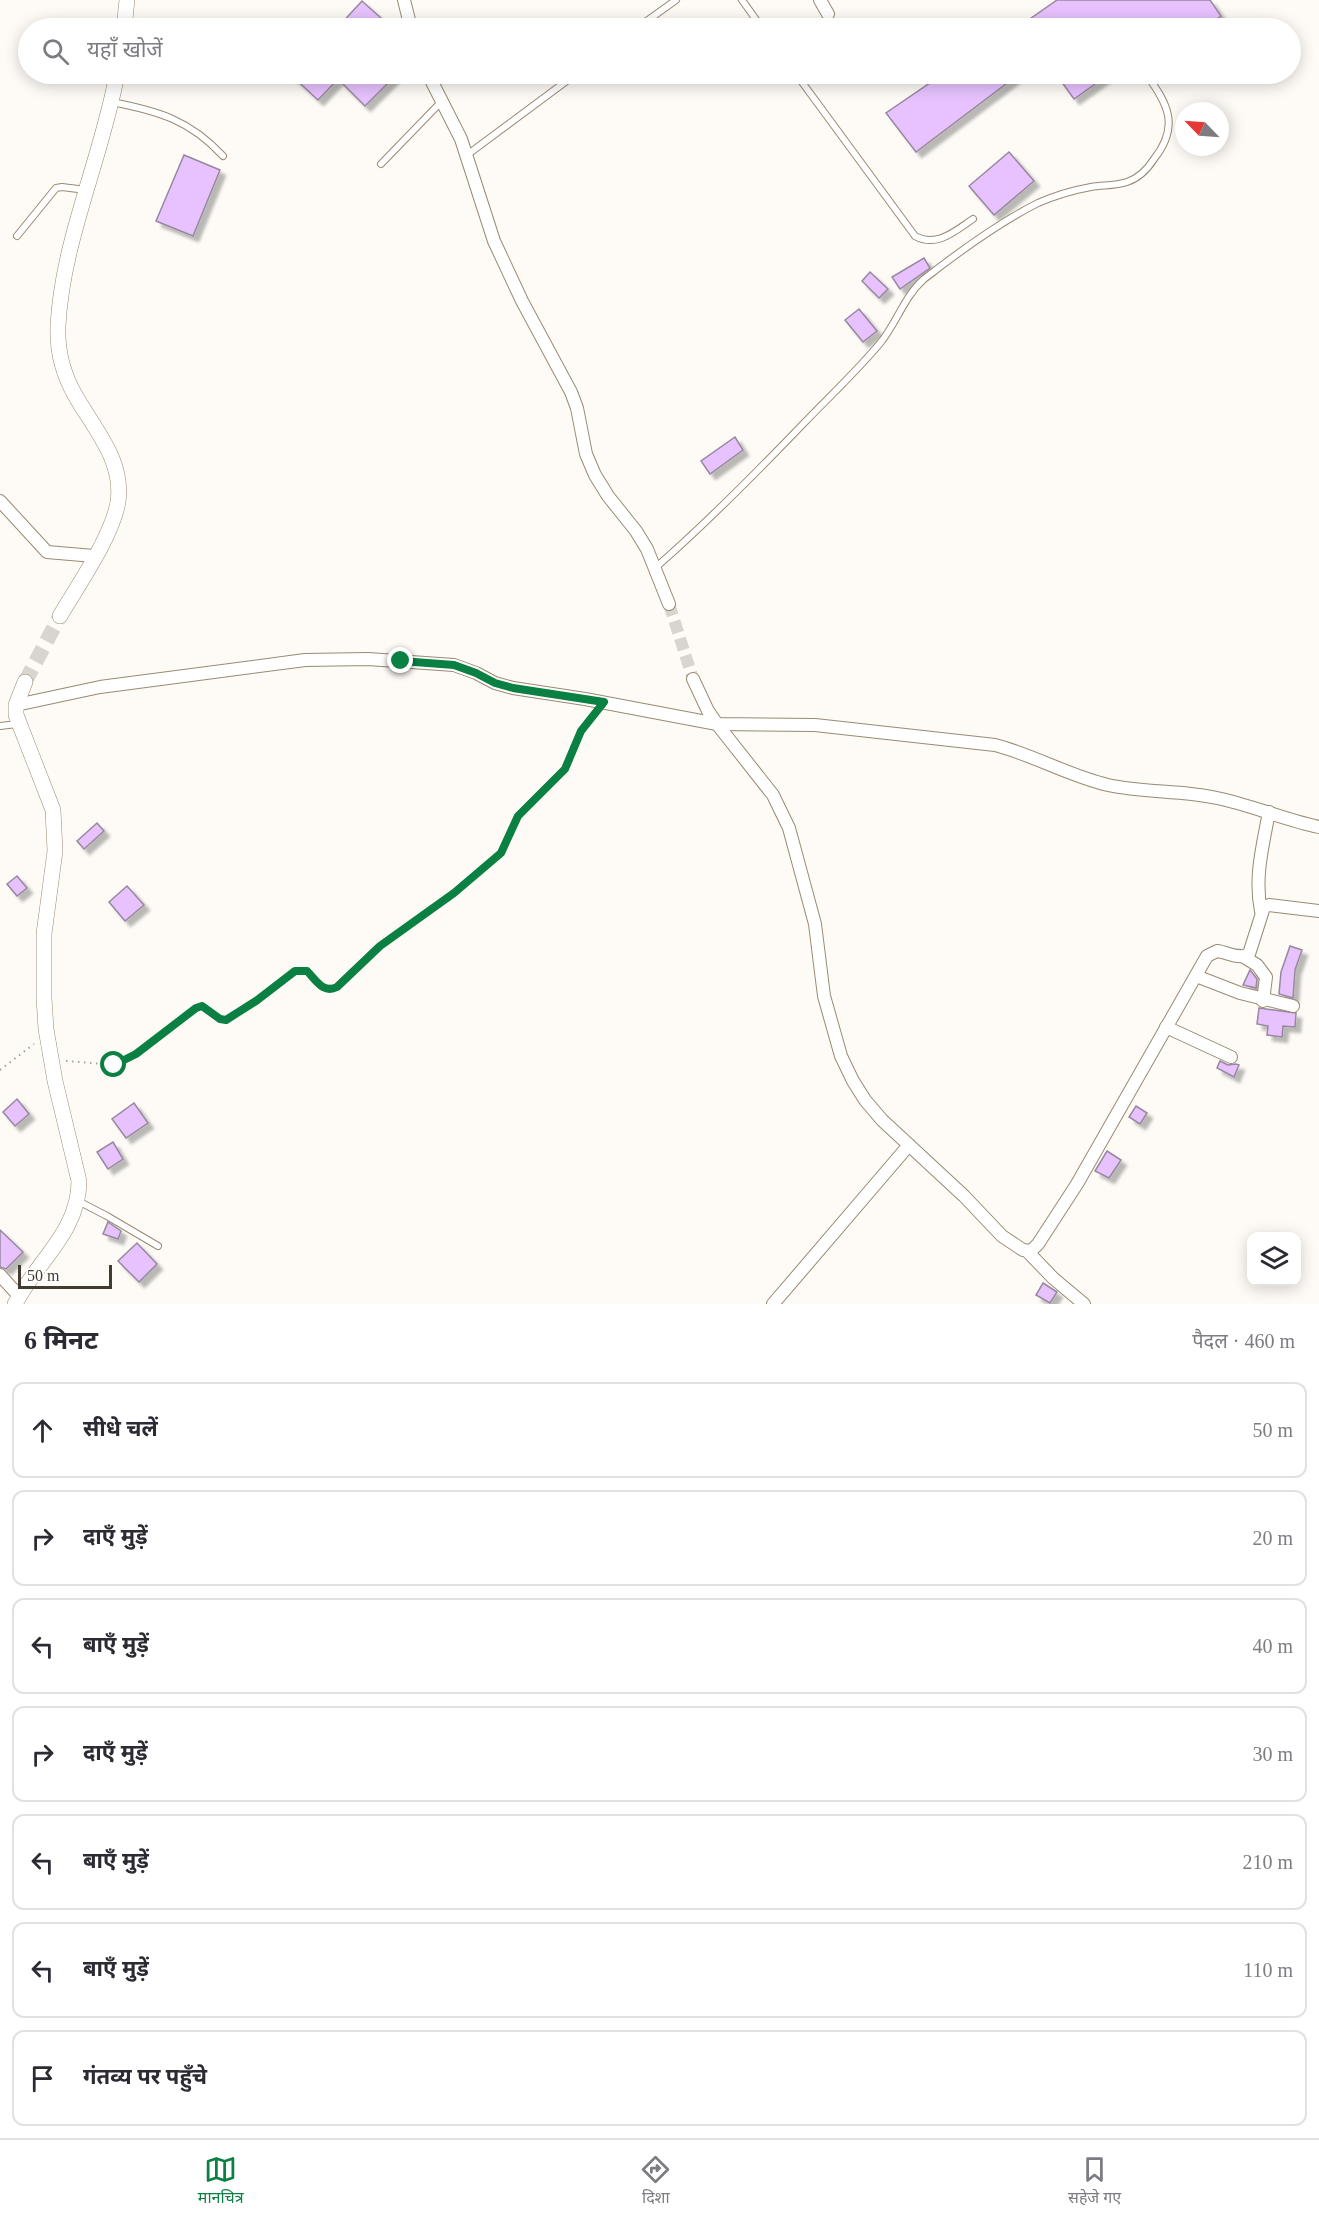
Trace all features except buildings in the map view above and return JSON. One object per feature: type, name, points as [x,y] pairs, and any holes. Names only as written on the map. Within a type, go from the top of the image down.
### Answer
[{"type":"street","points":[[125,18],[127,0]]},
{"type":"street","points":[[404,0],[408,18]]},
{"type":"street","points":[[820,0],[828,14]]},
{"type":"street","points":[[60,616],[94,556],[117,504],[119,484],[115,466],[107,446],[74,394],[65,375],[59,353],[58,329],[66,268],[115,84]]},
{"type":"street","points":[[433,84],[461,139],[494,242],[522,302],[571,392],[577,408],[586,454],[595,476],[636,531],[655,568],[669,604]]},
{"type":"street","points":[[0,501],[47,552],[94,556]]},
{"type":"street","points":[[16,705],[78,691],[304,660],[336,658],[454,665],[495,683],[513,688],[604,702],[717,724],[815,726],[995,745],[1107,785],[1133,790],[1192,793],[1219,798],[1315,826]]},
{"type":"street","points":[[693,678],[708,711],[773,795],[789,828],[815,924],[824,996],[842,1056],[865,1100],[984,1218],[1084,1304]]},
{"type":"street","points":[[0,1275],[17,1300],[70,1224],[78,1201],[79,1181],[47,1037],[44,998],[44,934],[55,852],[53,819],[44,784],[18,724],[16,705],[25,682]]},
{"type":"street","points":[[1244,957],[1252,948],[1261,911],[1258,876],[1269,812]]},
{"type":"street","points":[[1261,911],[1269,905],[1318,911]]},
{"type":"street","points":[[1021,1249],[1031,1251],[1038,1244],[1077,1184],[1211,952],[1217,951],[1244,957],[1257,965],[1266,977],[1263,1000]]},
{"type":"street","points":[[1196,976],[1263,1000],[1293,1006]]},
{"type":"street","points":[[1166,1027],[1232,1057]]},
{"type":"street","points":[[773,1304],[909,1145]]},
{"type":"lane","points":[[651,18],[676,0]]},
{"type":"lane","points":[[742,0],[755,18]]},
{"type":"lane","points":[[467,155],[563,84]]},
{"type":"lane","points":[[803,84],[915,236],[924,241],[934,241],[948,236],[973,219]]},
{"type":"lane","points":[[655,568],[745,484],[851,374],[881,341],[903,303],[924,279],[1001,225],[1041,202],[1089,187],[1135,179],[1146,170],[1164,144],[1169,129],[1168,112],[1163,97],[1153,84]]},
{"type":"lane","points":[[381,164],[442,101]]},
{"type":"lane","points":[[111,102],[152,111],[188,125],[212,143],[223,156]]},
{"type":"lane","points":[[16,236],[56,188],[88,190]]},
{"type":"lane","points":[[0,726],[18,724]]},
{"type":"lane","points":[[78,1201],[158,1246]]},
{"type":"path","points":[[51,1059],[114,1065],[124,1061],[196,1008],[202,1006],[220,1019],[226,1020],[299,969],[307,971],[326,989],[331,990],[337,987],[380,946],[454,893],[501,853],[518,816],[565,769],[581,731],[604,702]]},
{"type":"path","points":[[0,1070],[26,1049],[47,1037]]},
{"type":"tunnel","points":[[669,604],[693,679]]},
{"type":"tunnel","points":[[25,682],[60,616]]},
{"type":"route","points":[[114,1065],[136,1054],[196,1008],[202,1006],[220,1019],[226,1020],[299,969],[307,971],[326,989],[331,990],[337,987],[380,946],[427,914],[501,853],[518,816],[565,769],[581,731],[604,702],[513,688],[495,683],[454,665],[401,661]]}]
